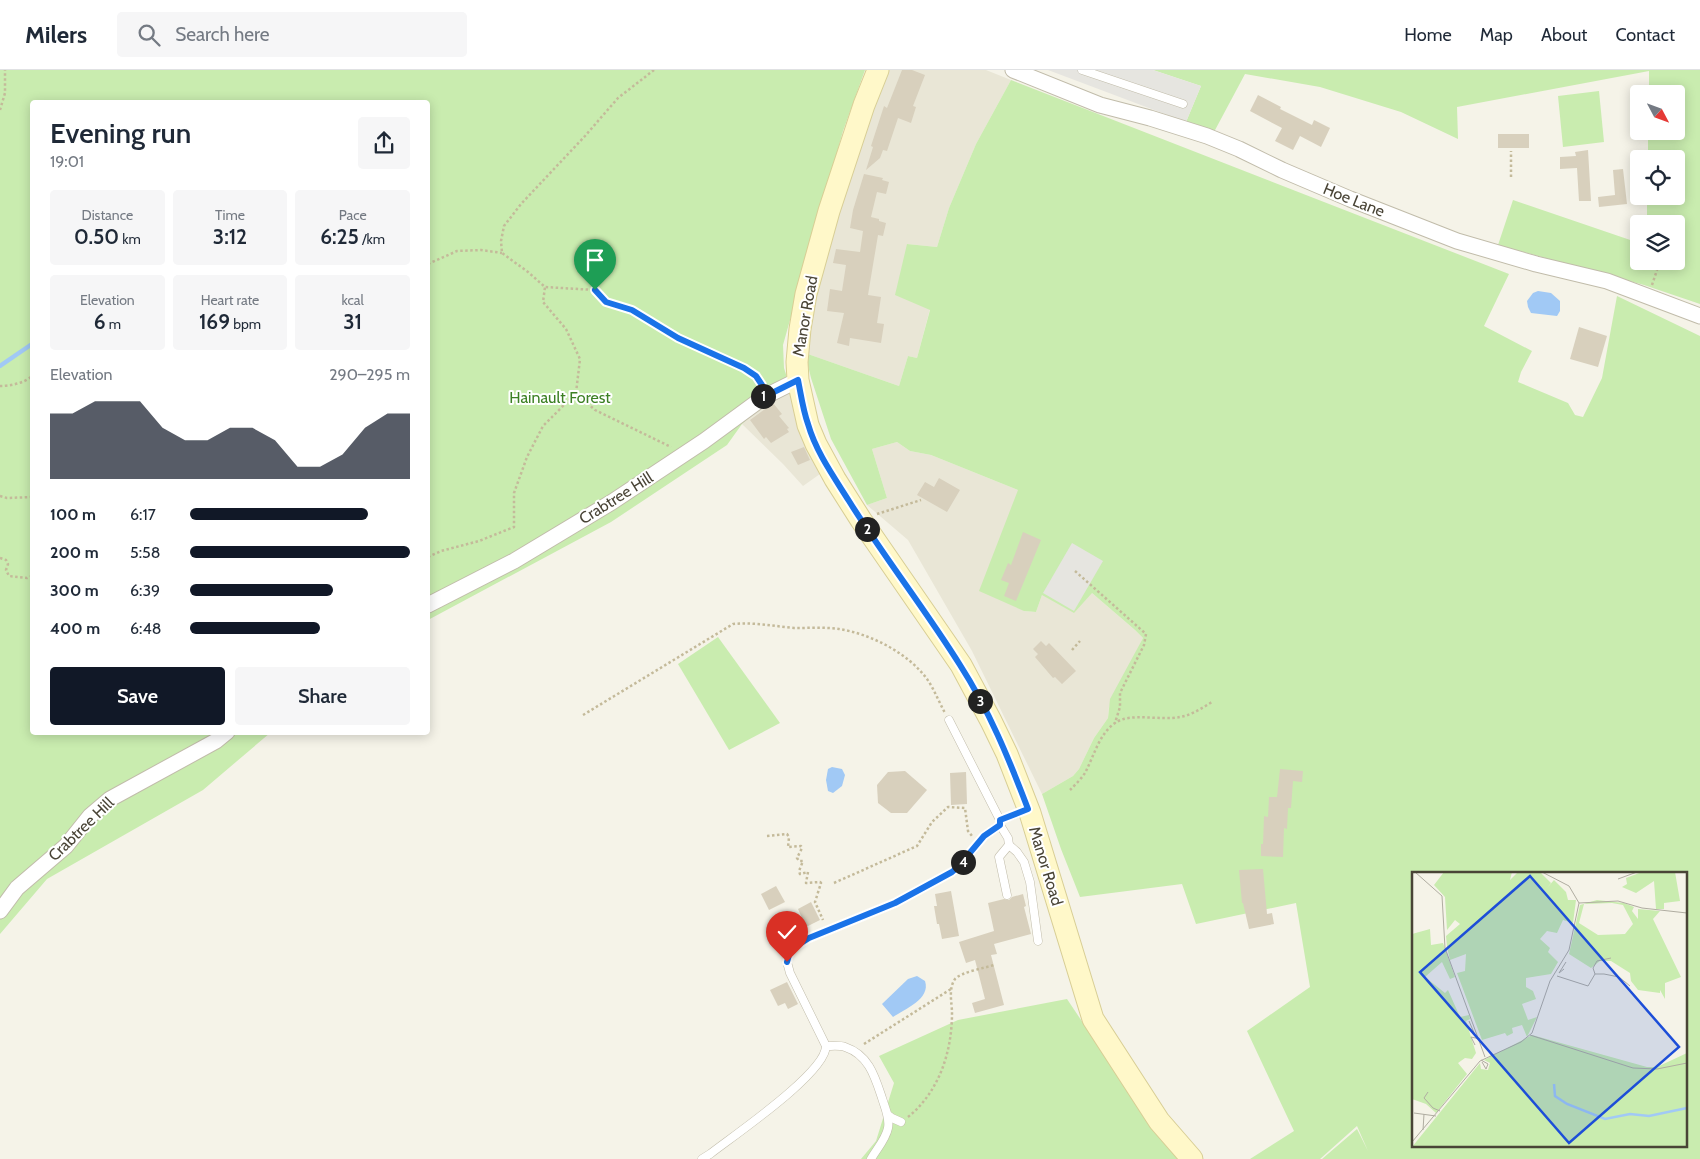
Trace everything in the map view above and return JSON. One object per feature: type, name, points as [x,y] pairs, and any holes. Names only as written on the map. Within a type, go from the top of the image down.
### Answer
[{"type":"street","name":"Manor Road","points":[[878,70],[864,105],[829,210],[806,294],[797,362],[798,380],[808,425],[835,479],[861,520],[961,665],[1003,746],[1028,809],[1093,1018],[1159,1121],[1192,1159]]},
{"type":"street","name":"Hoe Lane","points":[[1013,70],[1029,74],[1100,106],[1150,118],[1208,136],[1239,148],[1282,170],[1350,199],[1458,241],[1536,264],[1607,281],[1700,316]]},
{"type":"street","name":"Crabtree Hill","points":[[430,604],[514,561],[612,502],[686,453],[764,397],[798,380]]},
{"type":"street","name":"Crabtree Hill","points":[[0,911],[18,888],[66,846],[90,816],[110,799],[223,735]]},
{"type":"lane","points":[[1082,70],[1183,104]]},
{"type":"lane","points":[[949,720],[1010,845],[1024,862],[1030,882],[1038,941]]},
{"type":"lane","points":[[702,1159],[784,1097],[817,1065],[825,1054],[826,1046],[787,962],[793,948],[809,938],[895,903],[952,872],[980,841],[1000,823],[1028,809]]},
{"type":"lane","points":[[1007,895],[999,857],[1010,845]]},
{"type":"lane","points":[[826,1046],[844,1046],[861,1056],[871,1067],[888,1114],[888,1131],[871,1159]]},
{"type":"lane","points":[[888,1114],[901,1122]]},
{"type":"path","points":[[0,110],[5,93],[5,70]]},
{"type":"path","points":[[502,253],[501,241],[504,226],[521,204],[618,98],[654,70]]},
{"type":"path","points":[[1511,151],[1511,177]]},
{"type":"path","points":[[430,263],[457,251],[481,250],[502,253],[545,287],[595,290],[606,302],[632,310],[678,338],[744,368],[756,376],[762,385],[764,397]]},
{"type":"path","points":[[1650,296],[1657,270]]},
{"type":"path","points":[[430,556],[479,541],[514,527],[514,493],[527,458],[543,426],[576,393],[580,359],[566,329],[543,302],[545,287]]},
{"type":"path","points":[[0,386],[8,386],[30,378]]},
{"type":"path","points":[[576,393],[595,410],[686,453]]},
{"type":"path","points":[[0,496],[7,498],[30,497]]},
{"type":"path","points":[[861,520],[891,508],[921,500]]},
{"type":"path","points":[[0,558],[6,560],[8,564],[6,570],[9,576],[30,577]]},
{"type":"path","points":[[1070,790],[1085,772],[1097,745],[1116,723],[1120,708],[1120,693],[1144,645],[1146,634],[1074,571]]},
{"type":"path","points":[[583,715],[724,628],[733,624],[746,623],[776,627],[838,629],[864,635],[904,655],[914,663],[928,680],[949,720]]},
{"type":"path","points":[[1072,650],[1080,641]]},
{"type":"path","points":[[1116,723],[1134,717],[1158,719],[1189,715],[1212,702]]},
{"type":"path","points":[[834,883],[917,846],[932,822],[948,808],[965,808],[968,831],[980,841]]},
{"type":"path","points":[[767,836],[787,834],[789,837],[788,848],[801,846],[802,848],[797,858],[799,862],[803,861],[800,874],[808,872],[806,883],[820,882],[821,884],[815,902],[823,920],[816,924]]},
{"type":"path","points":[[901,1122],[923,1103],[939,1077],[947,1053],[952,1028],[951,989],[956,978],[994,965]]},
{"type":"path","points":[[844,1046],[862,1046],[951,989]]},
{"type":"shaded area","points":[[888,70],[986,70],[1011,80],[976,144],[949,208],[937,247],[907,244],[930,309],[917,358],[908,356],[899,386],[805,353],[817,287],[837,213]]},
{"type":"shaded area","points":[[1048,70],[1153,70],[1201,86],[1186,122]]},
{"type":"shaded area","points":[[791,390],[820,474],[803,486],[742,424],[772,397]]},
{"type":"shaded area","points":[[897,442],[910,451],[931,455],[1018,490],[1024,611],[1036,612],[1042,595],[1092,593],[1143,638],[1109,707],[1108,718],[1094,738],[1079,769],[1073,776],[1042,794],[972,651],[908,540],[867,505],[887,498],[872,449]]},
{"type":"shaded area","points":[[1072,543],[1103,561],[1074,611],[1043,593]]},
{"type":"green space","name":"Hainault Forest","points":[[0,70],[865,70],[843,131],[783,345],[784,368],[791,390],[772,397],[742,424],[727,445],[611,522],[430,619],[430,100],[30,100],[30,735],[268,735],[203,790],[47,879],[0,934]]},
{"type":"green space","points":[[1153,70],[1700,70],[1700,304],[1644,285],[1498,245],[1513,200],[1630,240],[1630,270],[1685,270],[1685,215],[1647,215],[1647,205],[1685,205],[1685,150],[1648,150],[1648,140],[1685,140],[1685,85],[1649,85],[1649,71],[1457,107],[1458,139],[1401,112],[1320,87],[1245,74],[1214,132],[1186,122],[1201,86]]},
{"type":"green space","points":[[1011,80],[1509,274],[1484,326],[1532,351],[1518,382],[1568,403],[1575,415],[1583,417],[1602,378],[1617,296],[1700,336],[1700,1159],[1322,1159],[1357,1129],[1368,1151],[1357,1126],[1320,1159],[1250,1159],[1294,1131],[1247,1031],[1310,987],[1296,903],[1196,924],[1182,884],[1080,897],[1042,794],[1073,776],[1079,769],[1094,738],[1108,718],[1110,699],[1143,638],[1092,593],[1074,613],[1042,595],[1036,612],[1024,611],[979,591],[1018,490],[931,455],[910,451],[897,442],[872,449],[887,498],[867,505],[831,439],[811,378],[805,353],[899,386],[908,356],[917,358],[930,310],[895,295],[907,244],[937,247],[949,208],[976,144]]},
{"type":"green space","points":[[1599,91],[1604,142],[1563,147],[1558,96]]},
{"type":"green space","points":[[718,637],[780,723],[729,750],[678,664]]},
{"type":"green space","points":[[1067,999],[1152,1126],[1179,1159],[861,1159],[876,1141],[894,1083],[879,1056],[958,1020]]},
{"type":"water","points":[[1538,291],[1551,293],[1560,301],[1560,311],[1557,316],[1531,313],[1527,301],[1533,293]]},
{"type":"water","points":[[832,767],[842,769],[845,775],[842,786],[833,793],[828,791],[826,780],[828,769]]},
{"type":"water","points":[[917,976],[925,981],[924,993],[916,1003],[893,1017],[882,1004],[908,979]]},
{"type":"building","points":[[902,70],[912,70],[925,75],[913,106],[916,107],[911,123],[898,118],[887,151],[883,150],[880,158],[866,170],[873,147],[871,146],[884,106],[887,108]]},
{"type":"building","points":[[1258,95],[1281,107],[1280,109],[1312,125],[1314,120],[1330,128],[1321,147],[1300,136],[1293,150],[1275,141],[1282,128],[1250,111]]},
{"type":"building","points":[[1498,134],[1529,134],[1529,148],[1498,148]]},
{"type":"building","points":[[1588,150],[1591,201],[1579,201],[1577,168],[1560,169],[1560,157],[1576,156],[1575,152]]},
{"type":"building","points":[[1623,169],[1627,204],[1599,207],[1598,197],[1615,195],[1613,170]]},
{"type":"building","points":[[864,174],[883,178],[882,180],[889,182],[886,194],[877,192],[871,217],[886,223],[883,236],[878,235],[868,295],[881,297],[877,323],[884,324],[881,343],[850,338],[849,346],[837,343],[844,313],[827,311],[830,289],[842,291],[846,265],[833,263],[836,249],[860,252],[863,231],[850,228],[853,210]]},
{"type":"building","points":[[1579,327],[1607,336],[1598,367],[1570,359]]},
{"type":"building","points":[[773,403],[782,414],[779,416],[789,428],[787,429],[789,432],[771,443],[766,437],[764,439],[750,420]]},
{"type":"building","points":[[804,447],[810,460],[798,465],[791,452]]},
{"type":"building","points":[[939,478],[960,490],[947,512],[917,495],[925,482],[934,487]]},
{"type":"building","points":[[1023,532],[1041,540],[1016,601],[1004,596],[1009,583],[1001,580],[1008,563],[1011,565]]},
{"type":"building","points":[[1041,641],[1046,646],[1049,643],[1076,671],[1062,684],[1055,677],[1053,678],[1035,657],[1038,654],[1033,649]]},
{"type":"building","points":[[1280,769],[1303,771],[1302,782],[1293,781],[1291,808],[1288,808],[1287,829],[1284,828],[1283,857],[1261,856],[1264,816],[1268,817],[1269,797],[1277,797]]},
{"type":"building","points":[[905,771],[927,790],[907,813],[891,813],[878,803],[877,785],[888,772]]},
{"type":"building","points":[[966,772],[967,804],[951,805],[950,773]]},
{"type":"building","points":[[1263,869],[1267,914],[1272,913],[1274,924],[1249,929],[1242,903],[1239,870]]},
{"type":"building","points":[[776,886],[785,902],[769,910],[761,894]]},
{"type":"building","points":[[951,891],[959,936],[942,939],[934,906],[937,906],[935,894]]},
{"type":"building","points":[[1023,894],[1026,906],[1024,907],[1031,934],[994,944],[997,954],[991,955],[1004,1005],[975,1013],[972,1003],[985,999],[975,960],[966,963],[959,942],[994,931],[988,903],[1004,899],[1009,900],[1012,897]]},
{"type":"building","points":[[811,902],[820,920],[806,927],[798,909]]},
{"type":"building","points":[[787,982],[798,1004],[788,1009],[785,1003],[778,1006],[770,990]]},
{"type":"waterway","points":[[0,366],[30,345]]},
{"type":"route","points":[[595,290],[606,302],[632,310],[678,338],[744,368],[756,376],[762,385],[764,397],[798,380],[808,425],[816,444],[861,520],[961,665],[1007,754],[1028,809],[1000,820],[1000,825],[984,836],[952,872],[895,903],[809,938],[793,948],[787,962]]}]
